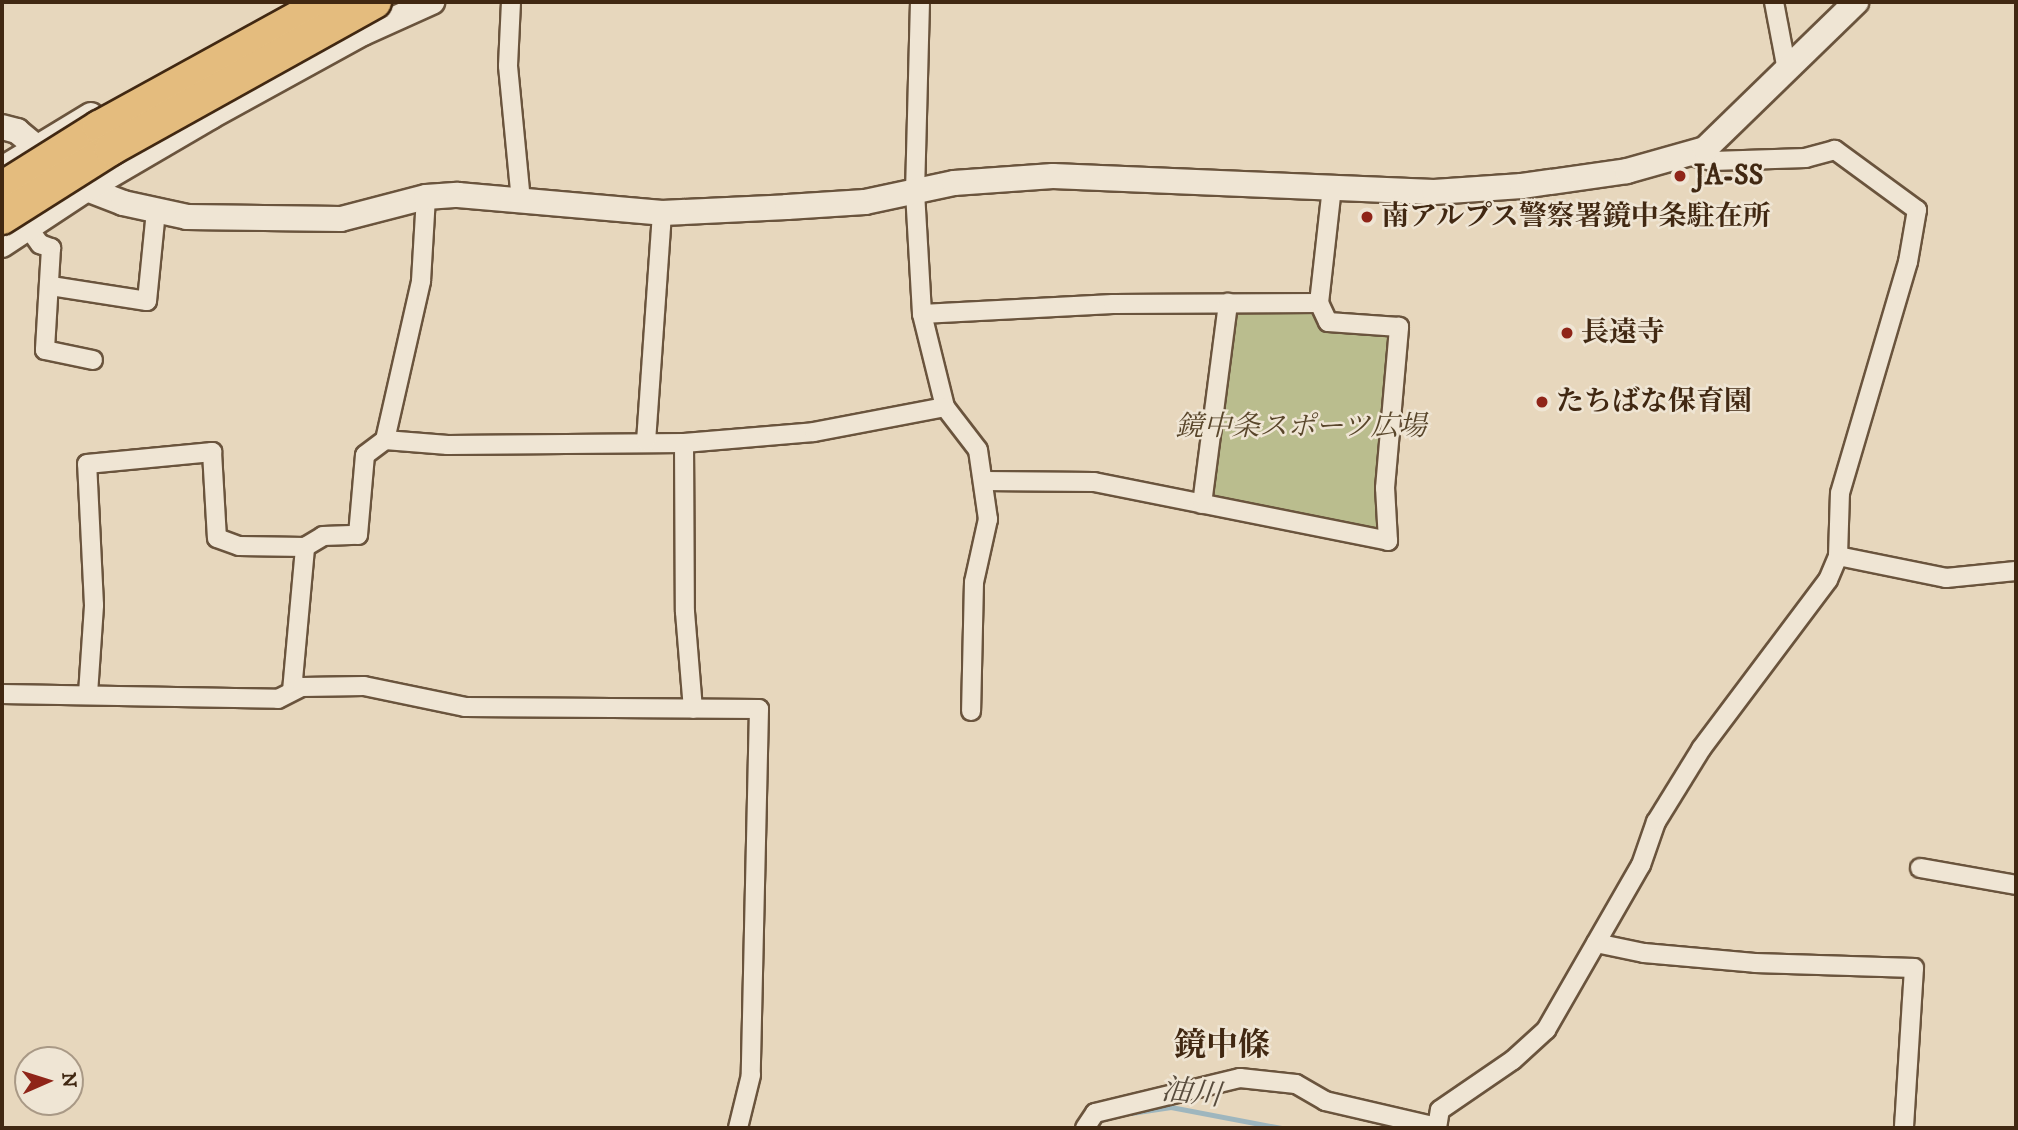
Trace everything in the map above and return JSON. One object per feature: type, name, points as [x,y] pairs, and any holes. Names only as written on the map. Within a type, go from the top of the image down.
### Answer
[{"type":"highway","points":[[2,188],[99,127],[326,2]]},
{"type":"highway","points":[[15,223],[111,149],[375,2]]},
{"type":"street","points":[[2,169],[35,147],[300,2]]},
{"type":"street","points":[[2,245],[15,223],[87,189],[363,33],[432,2]]},
{"type":"street","points":[[511,2],[509,66],[521,200]]},
{"type":"street","points":[[920,2],[915,192],[922,314],[945,407],[978,450],[988,519],[974,582],[971,711]]},
{"type":"street","points":[[1774,2],[1787,70]]},
{"type":"street","points":[[1691,156],[1721,135],[1856,2]]},
{"type":"street","points":[[2,127],[17,131],[87,189],[152,210],[187,217],[341,219],[426,197],[521,200],[663,213],[865,202],[954,183],[1053,176],[1434,192],[1522,186],[1691,156],[1712,161],[1806,158],[1835,150],[1917,210],[1908,262],[1840,493],[1838,556],[1828,580],[1701,749],[1656,822],[1640,865],[1546,1030],[1513,1060],[1440,1110],[1437,1127],[1325,1101],[1296,1084],[1240,1078],[1095,1113],[1085,1128]]},
{"type":"street","points":[[51,286],[147,301],[152,210],[131,179],[140,157]]},
{"type":"street","points":[[984,481],[1094,482],[1388,541],[1385,488],[1399,327],[1328,322],[1319,303],[1332,188]]},
{"type":"street","points":[[88,694],[94,605],[87,464],[212,452],[217,538],[239,545],[305,547],[323,536],[358,535],[365,456],[385,440],[421,281],[426,197]]},
{"type":"street","points":[[646,442],[663,213]]},
{"type":"street","points":[[15,223],[40,244],[51,248],[51,286],[45,350],[93,360]]},
{"type":"street","points":[[1202,504],[1228,303]]},
{"type":"street","points":[[922,314],[1113,304],[1319,303]]},
{"type":"street","points":[[385,440],[448,445],[684,443],[814,432],[945,407]]},
{"type":"street","points":[[684,443],[685,612],[693,709]]},
{"type":"street","points":[[292,691],[305,547]]},
{"type":"street","points":[[1838,556],[1947,578],[2016,571]]},
{"type":"street","points":[[2,694],[278,699],[302,687],[365,686],[465,707],[759,709],[751,1075],[738,1128]]},
{"type":"street","points":[[1920,868],[2016,885]]},
{"type":"street","points":[[1596,943],[1644,953],[1755,963],[1914,968],[1904,1128]]},
{"type":"green space","name":"鏡中条スポーツ広場","points":[[1228,303],[1319,303],[1328,322],[1399,327],[1379,539],[1202,504]]},
{"type":"waterway","name":"油川","points":[[1131,1113],[1171,1107],[1281,1128]]},
{"type":"place","name":"JA-SS","points":[[1680,176]]},
{"type":"place","name":"南アルプス警察署鏡中条駐在所","points":[[1367,217]]},
{"type":"place","name":"長遠寺","points":[[1567,333]]},
{"type":"place","name":"たちばな保育園","points":[[1542,402]]},
{"type":"district","name":"鏡中條","points":[[1222,1046]]}]
